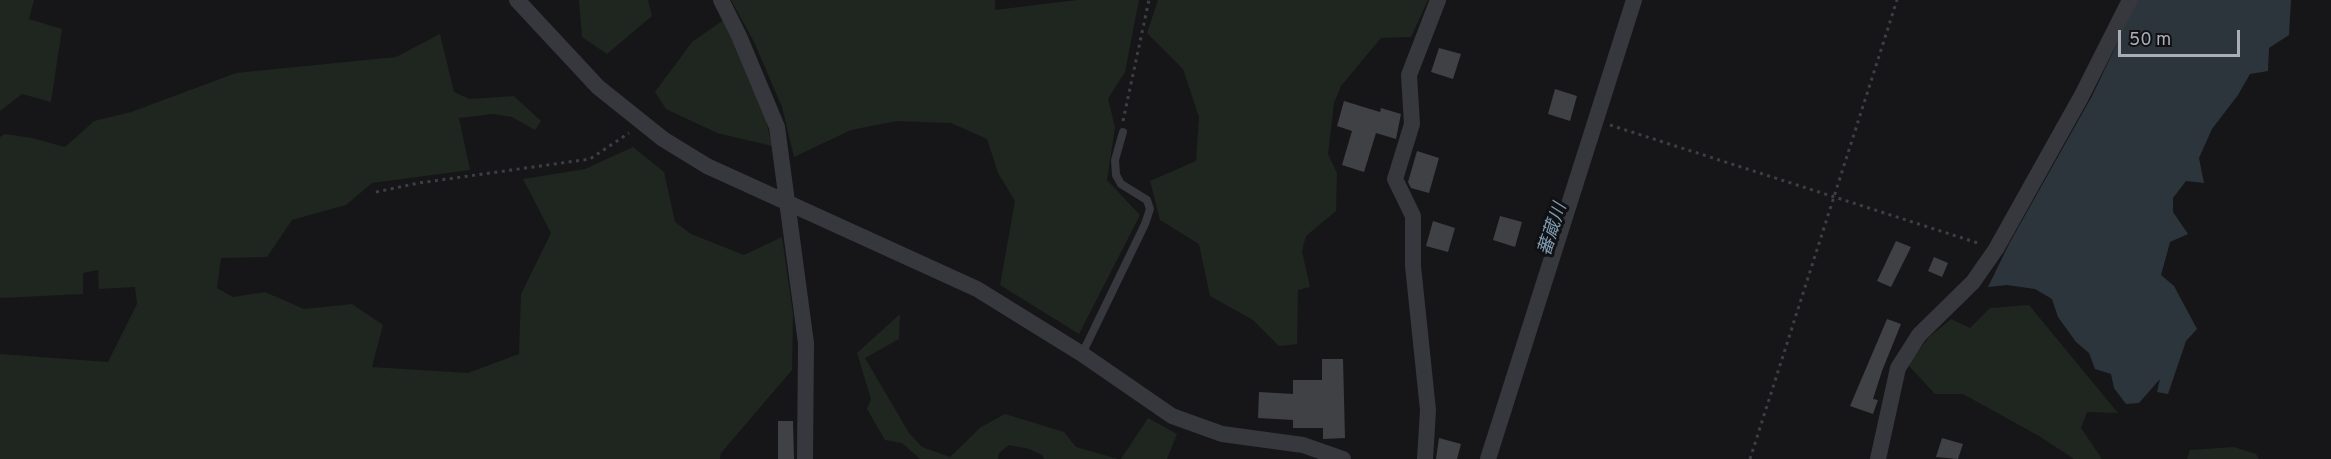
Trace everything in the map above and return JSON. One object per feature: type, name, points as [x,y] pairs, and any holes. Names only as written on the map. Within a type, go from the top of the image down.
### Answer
[{"type":"street","points":[[517,0],[598,87],[640,120],[707,166],[977,289],[1082,354],[1172,416],[1222,434],[1303,445],[1343,459]]},
{"type":"street","points":[[721,0],[739,36],[777,128],[806,343],[805,459]]},
{"type":"street","points":[[1425,459],[1428,410],[1414,277],[1413,216],[1395,179],[1412,124],[1409,75],[1438,0]]},
{"type":"street","points":[[1488,459],[1634,0]]},
{"type":"street","points":[[1878,459],[1898,368],[1919,335],[1973,282],[1996,249],[2081,97],[2130,0]]},
{"type":"lane","points":[[1082,354],[1145,224],[1150,209],[1147,200],[1120,184],[1116,175],[1114,160],[1123,132]]},
{"type":"path","points":[[1123,132],[1123,119],[1149,0]]},
{"type":"path","points":[[1750,459],[1897,0]]},
{"type":"path","points":[[376,192],[419,183],[590,159],[627,136],[640,120]]},
{"type":"path","points":[[1594,120],[1996,249]]},
{"type":"shaded area","points":[[0,0],[34,0],[29,19],[62,29],[51,102],[22,94],[0,111]]},
{"type":"shaded area","points":[[579,0],[648,0],[652,16],[607,54],[582,37]]},
{"type":"shaded area","points":[[731,0],[995,0],[995,10],[1077,0],[1139,0],[1125,72],[1108,99],[1115,127],[1107,180],[1140,215],[1079,334],[1000,285],[1015,201],[998,173],[987,139],[951,123],[897,121],[851,130],[794,157],[782,107],[754,42]]},
{"type":"shaded area","points":[[1158,0],[1428,0],[1411,37],[1381,38],[1341,86],[1334,103],[1328,154],[1337,173],[1336,211],[1306,236],[1302,251],[1310,287],[1298,290],[1297,344],[1279,346],[1253,320],[1210,296],[1199,244],[1160,220],[1150,181],[1196,161],[1199,117],[1183,69],[1147,33]]},
{"type":"shaded area","points":[[2138,0],[2291,0],[2289,35],[2269,48],[2268,71],[2250,74],[2238,95],[2212,129],[2199,158],[2204,183],[2186,181],[2173,198],[2173,212],[2188,234],[2170,242],[2161,275],[2174,286],[2197,329],[2186,341],[2168,394],[2157,392],[2160,379],[2139,403],[2126,404],[2114,388],[2111,374],[2095,369],[2089,353],[2076,342],[2058,317],[2052,299],[2035,289],[2007,285],[1988,287],[2009,244],[2092,96]]},
{"type":"shaded area","points":[[725,19],[763,107],[772,146],[717,133],[666,109],[655,92],[692,42]]},
{"type":"shaded area","points":[[440,34],[454,92],[470,99],[514,96],[541,121],[535,130],[512,117],[493,114],[459,118],[470,170],[372,183],[346,205],[292,220],[267,257],[221,258],[217,288],[233,297],[265,292],[304,309],[352,304],[383,325],[372,367],[468,373],[519,354],[521,294],[551,233],[523,179],[585,169],[633,147],[664,172],[675,222],[691,234],[744,255],[782,237],[793,314],[792,370],[721,453],[720,459],[0,459],[0,354],[108,362],[137,304],[135,287],[99,289],[98,270],[83,273],[83,294],[0,298],[0,137],[5,134],[32,138],[65,147],[94,121],[131,112],[236,73],[396,57]]},
{"type":"shaded area","points":[[2029,305],[2118,413],[2087,412],[2081,428],[2102,459],[2074,459],[2039,436],[1963,394],[1935,394],[1908,365],[1929,337],[1951,319],[1970,328],[1990,308]]},
{"type":"shaded area","points":[[900,314],[899,339],[865,358],[909,433],[922,447],[950,457],[981,427],[1005,414],[1064,432],[1076,447],[1118,459],[1044,459],[1042,455],[1029,449],[1009,445],[999,453],[998,459],[920,459],[902,443],[885,440],[867,409],[871,399],[857,353]]},
{"type":"shaded area","points":[[1148,418],[1177,434],[1167,459],[1121,459]]},
{"type":"shaded area","points":[[2234,447],[2256,454],[2259,459],[2187,459],[2190,450]]},
{"type":"building","points":[[1439,48],[1461,54],[1453,79],[1431,72]]},
{"type":"building","points":[[1555,89],[1577,96],[1570,121],[1548,114]]},
{"type":"building","points":[[1344,101],[1380,112],[1381,108],[1401,114],[1396,139],[1376,133],[1364,172],[1342,165],[1352,131],[1337,126]]},
{"type":"building","points":[[1417,151],[1439,158],[1429,193],[1411,188],[1408,182]]},
{"type":"building","points":[[1500,216],[1522,222],[1515,247],[1493,240]]},
{"type":"building","points":[[1433,221],[1455,228],[1448,252],[1426,246]]},
{"type":"building","points":[[1896,241],[1911,247],[1891,287],[1877,281]]},
{"type":"building","points":[[1934,257],[1948,263],[1942,277],[1928,271]]},
{"type":"building","points":[[1887,319],[1901,324],[1873,399],[1878,400],[1873,414],[1850,406]]},
{"type":"building","points":[[1322,359],[1343,359],[1345,438],[1323,439],[1323,428],[1293,428],[1293,420],[1258,418],[1259,392],[1293,394],[1293,380],[1322,380]]},
{"type":"building","points":[[778,421],[793,421],[794,459],[778,459]]},
{"type":"building","points":[[1439,438],[1461,444],[1457,459],[1436,459]]},
{"type":"building","points":[[1942,438],[1963,444],[1958,459],[1936,457]]},
{"type":"water label","name":"蕃蔵川","points":[[1554,230]]}]
